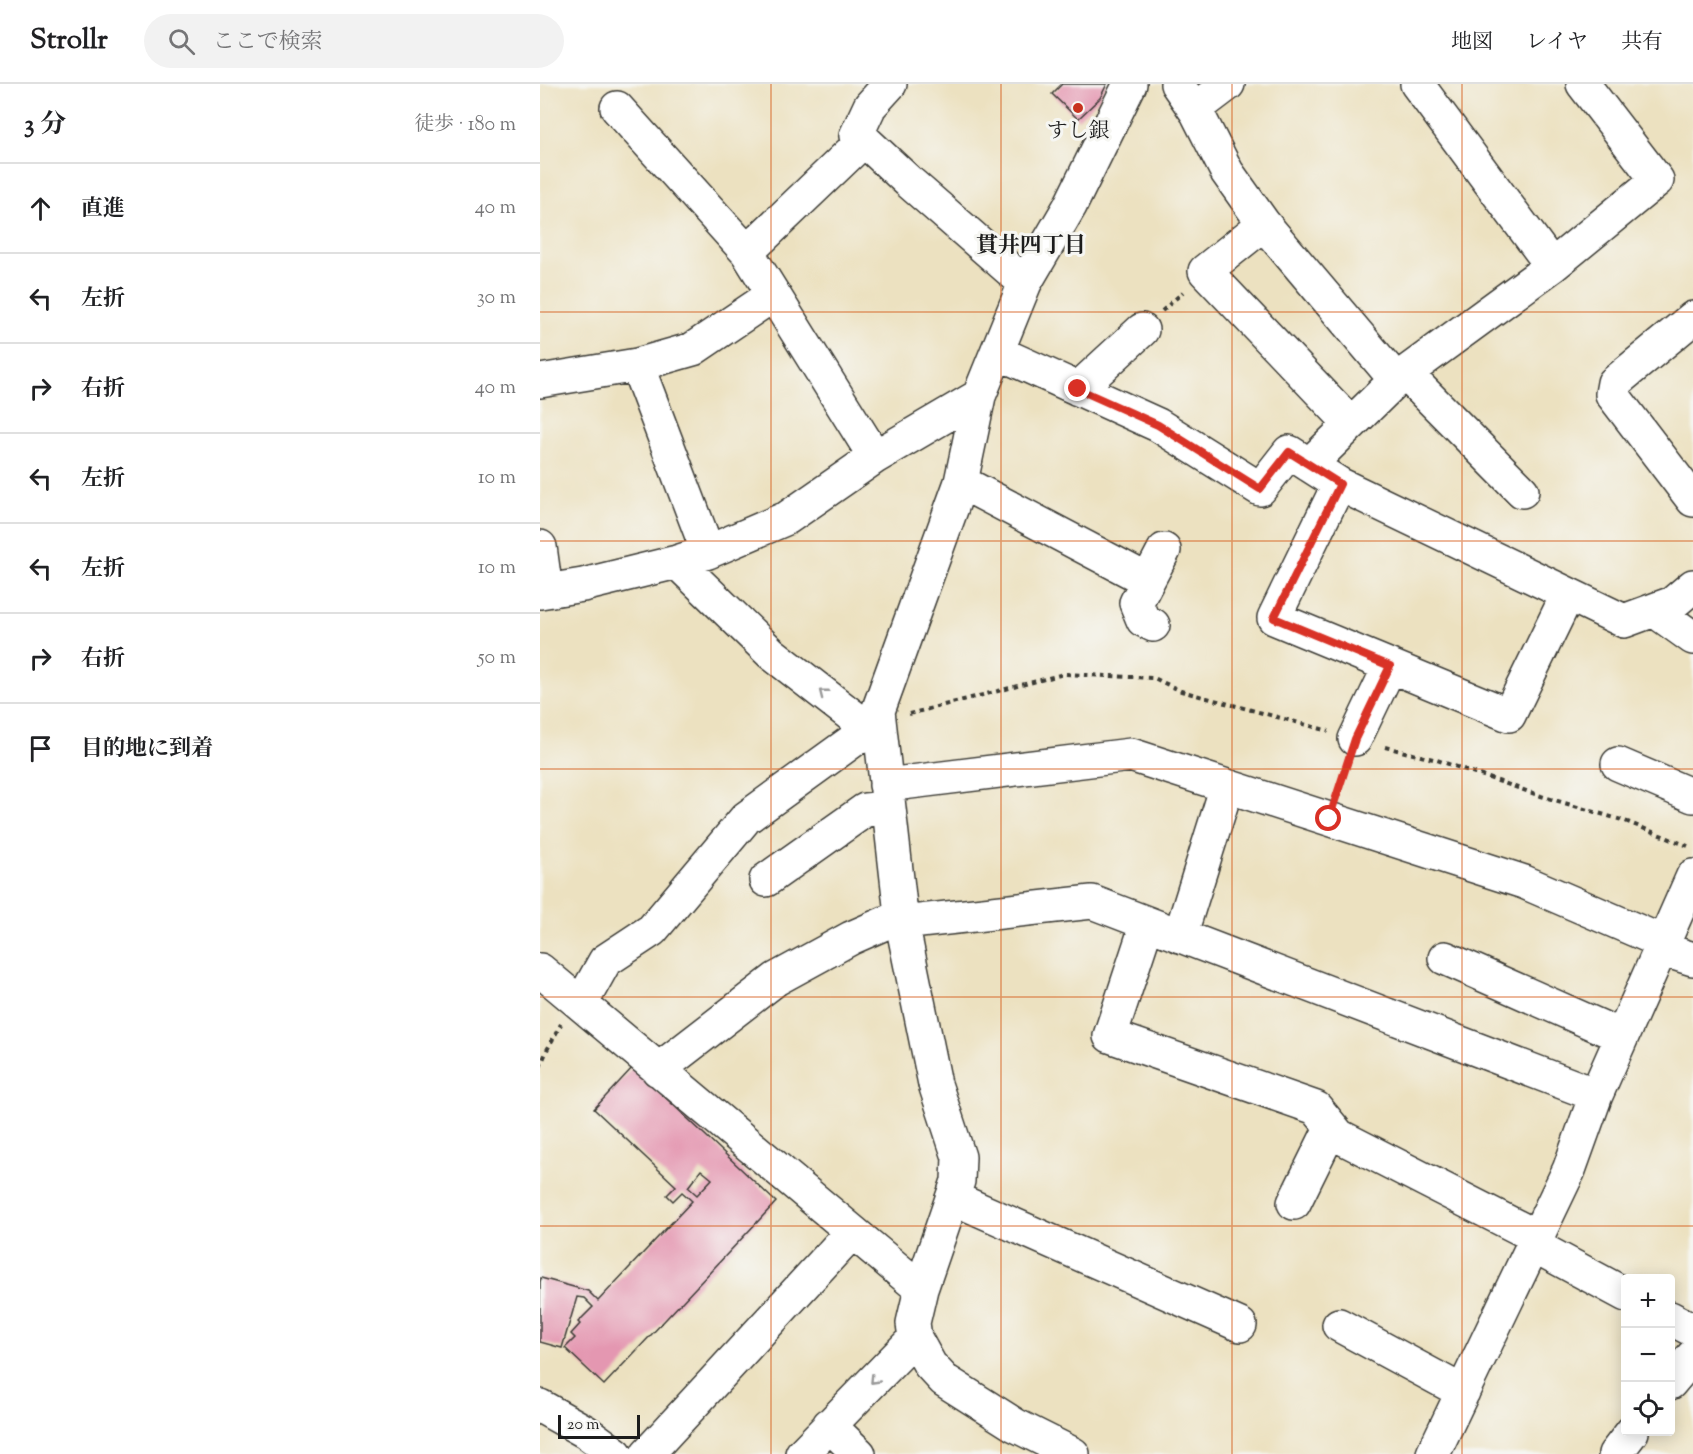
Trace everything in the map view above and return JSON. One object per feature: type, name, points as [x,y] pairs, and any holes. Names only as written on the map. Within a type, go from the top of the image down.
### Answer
[{"type":"street","points":[[860,143],[856,136],[870,106],[890,84]]},
{"type":"street","points":[[1073,1454],[1015,1425],[944,1380],[930,1365],[915,1338],[913,1323],[921,1289],[958,1181],[959,1157],[935,1084],[901,919],[888,797],[876,725],[878,711],[961,482],[979,396],[1025,283],[1070,206],[1130,84]]},
{"type":"street","points":[[1228,84],[1186,97],[1227,172],[1264,224],[1400,376],[1522,490]]},
{"type":"street","points":[[1417,84],[1552,266]]},
{"type":"street","points":[[1309,465],[1400,376],[1552,266],[1657,180],[1583,84]]},
{"type":"street","points":[[617,108],[747,252],[875,457]]},
{"type":"street","points":[[747,252],[864,140],[1025,283]]},
{"type":"street","points":[[1264,224],[1205,271],[1351,424]]},
{"type":"street","points":[[540,381],[637,365],[693,349],[773,295]]},
{"type":"street","points":[[1693,318],[1614,382],[1612,394],[1693,500]]},
{"type":"street","points":[[1078,389],[1142,330]]},
{"type":"street","points":[[997,352],[1158,425],[1260,489],[1289,452],[1340,484],[1624,621],[1673,603],[1693,586]]},
{"type":"street","points":[[637,365],[708,552]]},
{"type":"street","points":[[540,548],[543,591],[583,585],[708,552],[787,518],[875,457],[979,396]]},
{"type":"street","points":[[961,482],[1145,603],[1164,550]]},
{"type":"street","points":[[1340,484],[1274,618],[1509,715],[1568,594]]},
{"type":"street","points":[[677,562],[771,653],[876,725]]},
{"type":"street","points":[[1654,610],[1693,638]]},
{"type":"street","points":[[1355,739],[1390,666]]},
{"type":"street","points":[[579,1003],[604,961],[652,930],[746,818],[876,725]]},
{"type":"street","points":[[766,879],[865,810],[888,797],[1131,755],[1524,882],[1693,959]]},
{"type":"street","points":[[1618,764],[1693,796]]},
{"type":"street","points":[[1180,936],[1227,786]]},
{"type":"street","points":[[1433,1454],[1569,1170],[1596,1095],[1693,876]]},
{"type":"street","points":[[658,1070],[776,979],[851,938],[901,919],[1092,902],[1596,1095]]},
{"type":"street","points":[[1147,924],[1110,1036],[1316,1108],[1339,1136],[1535,1241],[1621,1291]]},
{"type":"street","points":[[1445,958],[1621,1036]]},
{"type":"street","points":[[540,972],[921,1289]]},
{"type":"street","points":[[1294,1203],[1331,1128]]},
{"type":"street","points":[[953,1198],[1240,1325]]},
{"type":"street","points":[[646,1454],[852,1232]]},
{"type":"street","points":[[1675,1320],[1693,1330]]},
{"type":"street","points":[[1339,1325],[1463,1392]]},
{"type":"street","points":[[802,1454],[915,1338]]},
{"type":"street","points":[[1672,1382],[1693,1356]]},
{"type":"street","points":[[540,1406],[586,1432],[616,1454]]},
{"type":"street","points":[[830,1425],[859,1454]]},
{"type":"street","points":[[1615,1454],[1628,1436]]},
{"type":"path","points":[[1142,330],[1205,271]]},
{"type":"path","points":[[876,725],[1064,674],[1154,678],[1181,691],[1437,760],[1625,821],[1693,848]]},
{"type":"path","points":[[1329,819],[1355,739]]},
{"type":"path","points":[[540,1066],[547,1050],[579,1003]]},
{"type":"building","name":"すし銀","points":[[1062,84],[1107,84],[1100,98],[1078,119],[1052,94]]},
{"type":"building","points":[[633,1067],[776,1202],[604,1385],[565,1348],[575,1338],[571,1334],[580,1324],[578,1322],[593,1307],[584,1298],[577,1297],[562,1348],[540,1342],[541,1278],[588,1291],[598,1301],[692,1201],[682,1192],[673,1201],[667,1195],[676,1186],[594,1109]],"holes":[[[701,1170],[712,1179],[697,1195],[688,1187]]]},
{"type":"place","name":"すし銀","points":[[1078,108]]},
{"type":"district","name":"貫井四丁目","points":[[1031,244]]},
{"type":"route","points":[[1078,389],[1158,425],[1260,489],[1289,452],[1340,484],[1274,618],[1390,666],[1355,739],[1329,819]]}]
